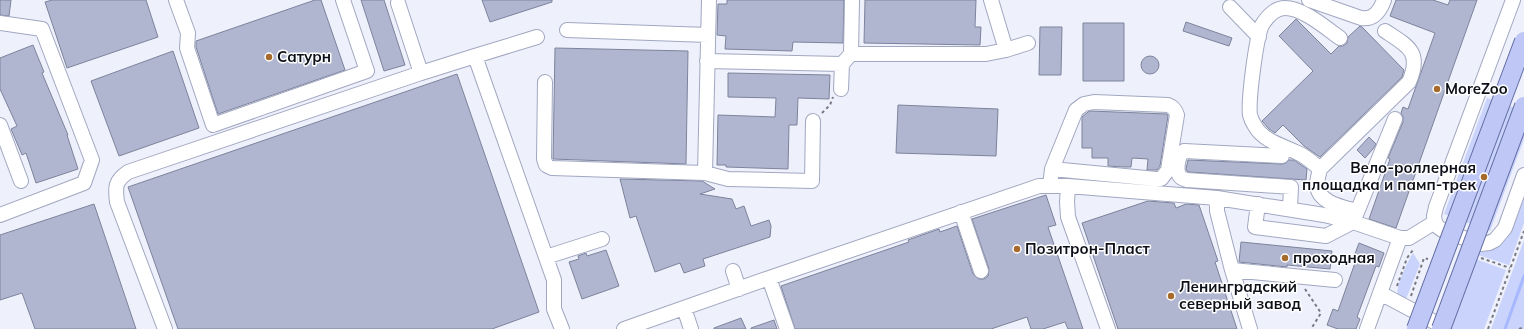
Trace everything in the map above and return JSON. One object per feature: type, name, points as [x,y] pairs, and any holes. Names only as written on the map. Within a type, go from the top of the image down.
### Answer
[{"type":"main road","points":[[1416,329],[1524,41]]},
{"type":"main road","points":[[1442,329],[1524,106]]},
{"type":"street","points":[[176,0],[188,33],[188,48],[213,125],[367,71],[343,0]]},
{"type":"street","points":[[705,173],[709,0]]},
{"type":"street","points":[[841,89],[846,59],[852,0]]},
{"type":"street","points":[[991,0],[1006,50]]},
{"type":"street","points":[[1309,0],[1367,19],[1374,16],[1378,12],[1384,0]]},
{"type":"street","points":[[1513,0],[1436,207],[1434,216],[1435,222],[1444,231],[1481,244],[1489,243],[1500,236],[1505,228],[1524,175]]},
{"type":"street","points":[[1231,2],[1259,37]]},
{"type":"street","points":[[398,3],[421,73]]},
{"type":"street","points":[[1320,169],[1310,159],[1264,137],[1255,127],[1250,116],[1251,89],[1262,26],[1267,17],[1275,11],[1284,8],[1294,9],[1305,14],[1340,38]]},
{"type":"street","points":[[0,23],[42,29],[92,160],[84,183],[0,215]]},
{"type":"street","points":[[567,30],[708,35]]},
{"type":"street","points":[[1385,32],[1405,44],[1411,50],[1414,57],[1415,66],[1409,82],[1320,169],[1317,184],[1318,190],[1321,196],[1327,201],[1355,217],[1400,238],[1409,238],[1435,222]]},
{"type":"street","points":[[165,329],[117,202],[115,190],[119,179],[128,172],[421,73],[537,37]]},
{"type":"street","points":[[707,61],[846,59],[986,54],[1028,43]]},
{"type":"street","points":[[475,56],[554,280],[554,308],[562,329]]},
{"type":"street","points":[[545,82],[544,158],[546,165],[552,168],[705,173],[728,180],[812,181],[813,121]]},
{"type":"street","points":[[1050,185],[1052,169],[1076,110],[1084,104],[1094,102],[1168,105],[1172,106],[1176,110],[1168,170],[1166,175],[1161,178],[1156,179],[1052,169]]},
{"type":"street","points":[[1258,204],[1255,227],[1326,236],[1355,217],[1395,119]]},
{"type":"street","points":[[0,125],[21,181]]},
{"type":"street","points":[[1282,156],[1184,151],[1180,153],[1178,172],[1182,179],[1187,180],[1292,187],[1290,209]]},
{"type":"street","points":[[624,329],[1028,189],[1050,185],[1217,198],[1324,215],[1355,217]]},
{"type":"street","points":[[1068,186],[1068,217],[1108,329]]},
{"type":"street","points":[[1217,198],[1217,211],[1232,270],[1250,329]]},
{"type":"street","points":[[961,212],[982,271]]},
{"type":"street","points":[[1367,329],[1400,238]]},
{"type":"street","points":[[546,257],[602,239]]},
{"type":"street","points":[[1232,270],[1335,280]]},
{"type":"street","points":[[733,271],[739,289]]},
{"type":"street","points":[[769,278],[787,329]]},
{"type":"street","points":[[1380,293],[1440,325],[1442,329]]},
{"type":"street","points":[[684,308],[691,329]]},
{"type":"path","points":[[813,121],[830,105],[834,96],[841,89]]},
{"type":"path","points":[[1488,329],[1524,231]]},
{"type":"path","points":[[1409,300],[1424,258],[1430,260]]},
{"type":"path","points":[[1296,276],[1322,313],[1311,329]]},
{"type":"path","points":[[1518,329],[1524,327]]},
{"type":"shaded area","name":"Вело-роллерная площадка и памп-трек","points":[[1487,98],[1524,111],[1524,139],[1490,231],[1444,214]]},
{"type":"shaded area","points":[[1524,197],[1524,223],[1509,265],[1472,253],[1485,252],[1503,243],[1513,228]]},
{"type":"shaded area","points":[[1524,240],[1524,329],[1491,329]]},
{"type":"shaded area","points":[[1413,253],[1420,264],[1406,299],[1398,295],[1398,286],[1402,274]]},
{"type":"shaded area","points":[[1470,257],[1506,270],[1484,329],[1452,329],[1449,315]]},
{"type":"building","points":[[0,0],[11,0],[9,16],[0,15]]},
{"type":"building","points":[[52,0],[146,0],[158,37],[67,68],[45,2]]},
{"type":"building","name":"Сатурн","points":[[315,0],[321,0],[345,70],[218,114],[196,47],[196,41]]},
{"type":"building","points":[[361,0],[384,0],[405,65],[384,71]]},
{"type":"building","points":[[482,0],[552,0],[552,2],[490,22]]},
{"type":"building","points":[[727,0],[844,0],[843,43],[793,42],[792,51],[725,49],[726,36],[717,35],[718,4],[727,4]]},
{"type":"building","points":[[865,0],[976,0],[975,27],[981,27],[980,45],[864,43]]},
{"type":"building","points":[[1396,0],[1433,0],[1448,5],[1450,0],[1477,0],[1396,228],[1369,219],[1390,159],[1388,158],[1403,122],[1401,113],[1403,107],[1408,109],[1435,33],[1390,16]]},
{"type":"building","points":[[1296,19],[1331,54],[1339,46],[1343,46],[1347,43],[1348,37],[1360,26],[1404,70],[1402,77],[1320,157],[1304,146],[1283,125],[1275,133],[1262,121],[1313,71],[1279,36]]},
{"type":"building","points":[[1186,22],[1232,38],[1229,46],[1183,31]]},
{"type":"building","points":[[1083,23],[1124,23],[1124,81],[1083,81]]},
{"type":"building","points":[[1040,27],[1062,27],[1061,75],[1039,75]]},
{"type":"building","points":[[33,45],[44,72],[42,73],[68,135],[78,169],[36,183],[26,153],[22,155],[11,129],[17,126],[0,89],[0,58]]},
{"type":"building","points":[[555,48],[688,51],[686,164],[553,159]]},
{"type":"building","points":[[173,51],[199,128],[119,156],[91,81]]},
{"type":"building","points":[[1150,56],[1156,59],[1159,65],[1156,71],[1150,74],[1144,71],[1141,65],[1144,59]]},
{"type":"building","points":[[728,73],[830,75],[829,99],[798,98],[797,125],[789,125],[788,169],[726,167],[726,165],[717,165],[718,115],[775,117],[776,98],[728,97]]},
{"type":"building","points":[[457,74],[539,312],[492,329],[178,329],[128,187]]},
{"type":"building","points":[[898,105],[998,109],[996,156],[896,153]]},
{"type":"building","points":[[1090,111],[1167,114],[1168,116],[1160,166],[1157,170],[1147,170],[1148,159],[1132,158],[1131,167],[1123,167],[1108,166],[1108,158],[1092,158],[1092,148],[1082,148],[1082,117]]},
{"type":"building","points":[[1369,137],[1376,144],[1365,158],[1357,150]]},
{"type":"building","points":[[1188,160],[1282,164],[1289,160],[1294,160],[1307,169],[1306,180],[1189,172],[1186,169]]},
{"type":"building","points":[[620,179],[702,181],[715,189],[700,194],[732,199],[736,209],[744,206],[751,226],[769,220],[771,226],[770,237],[703,259],[705,266],[684,273],[680,263],[655,272],[636,216],[630,218]]},
{"type":"building","points":[[1046,195],[1056,225],[1048,227],[1083,329],[1068,329],[1065,322],[1043,329],[1031,329],[1027,317],[991,329],[795,329],[781,286],[909,242],[908,240],[939,229],[940,232],[957,226],[973,274],[979,279],[984,279],[988,276],[989,269],[972,219]]},
{"type":"building","points":[[1148,201],[1174,203],[1176,208],[1186,204],[1199,205],[1218,261],[1215,262],[1237,329],[1118,329],[1082,223]]},
{"type":"building","points":[[94,204],[136,329],[35,329],[22,293],[0,300],[0,235]]},
{"type":"building","name":"проходная","points":[[1241,242],[1332,251],[1330,269],[1287,265],[1287,267],[1239,262]]},
{"type":"building","points":[[1359,243],[1384,253],[1379,267],[1376,266],[1357,317],[1360,319],[1356,329],[1338,329],[1327,325],[1333,309],[1338,311],[1356,260],[1353,259]]},
{"type":"building","points":[[606,250],[619,286],[582,299],[569,262],[579,259],[578,256],[586,253],[587,256]]},
{"type":"building","points":[[741,318],[746,329],[714,329],[714,328]]},
{"type":"building","points":[[774,320],[777,329],[751,329],[751,328]]},
{"type":"waterway","points":[[1505,329],[1524,276]]},
{"type":"place","name":"Сатурн","points":[[269,57]]},
{"type":"place","name":"MoreZoo","points":[[1437,89]]},
{"type":"place","name":"Вело-роллерная площадка и памп-трек","points":[[1484,177]]},
{"type":"place","name":"Позитрон-Пласт","points":[[1017,249]]},
{"type":"place","name":"проходная","points":[[1285,258]]},
{"type":"place","name":"Ленинградский северный завод","points":[[1171,296]]}]
